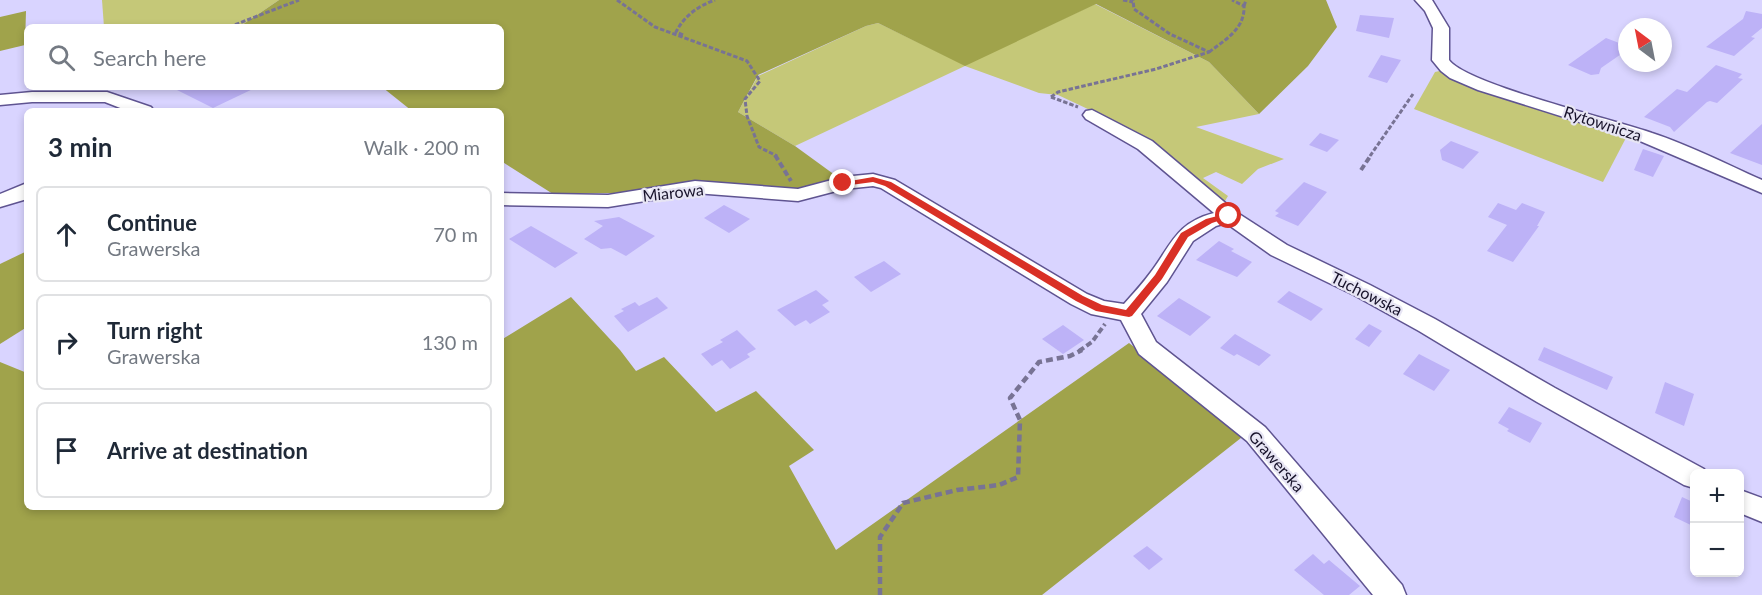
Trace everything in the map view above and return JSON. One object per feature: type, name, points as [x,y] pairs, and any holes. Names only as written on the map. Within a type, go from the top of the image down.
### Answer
[{"type":"street","name":"Rytownicza","points":[[1423,0],[1432,11],[1442,33],[1439,51],[1443,64],[1460,76],[1484,86],[1647,137],[1762,187]]},
{"type":"street","points":[[53,108],[70,96]]},
{"type":"street","points":[[0,100],[70,96],[107,97],[137,108]]},
{"type":"street","name":"Tuchowska","points":[[1092,115],[1145,144],[1229,216],[1279,250],[1362,290],[1427,325],[1546,395],[1690,474]]},
{"type":"street","name":"Miarowa","points":[[504,199],[608,201],[695,187],[798,195],[843,183],[873,180],[888,184],[1079,298],[1118,317]]},
{"type":"street","points":[[0,201],[24,192]]},
{"type":"street","points":[[1118,317],[1158,277],[1185,236],[1209,221],[1229,216]]},
{"type":"street","name":"Grawerska","points":[[1118,317],[1148,348],[1256,434],[1391,595]]},
{"type":"street","points":[[1744,503],[1762,510]]},
{"type":"path","points":[[237,24],[299,0]]},
{"type":"path","points":[[617,0],[640,19],[655,27],[747,61],[760,81],[745,99],[747,116],[759,147],[777,156],[798,195]]},
{"type":"path","points":[[700,43],[676,32],[680,22],[692,15],[700,4],[715,0]]},
{"type":"path","points":[[1123,0],[1133,1],[1134,9],[1147,21],[1184,42],[1209,52]]},
{"type":"path","points":[[1232,0],[1244,6]]},
{"type":"path","points":[[1092,115],[1051,97],[1058,92],[1156,69],[1209,52],[1236,31],[1243,18],[1246,0]]},
{"type":"path","points":[[1361,170],[1413,94]]},
{"type":"path","points":[[880,595],[880,537],[903,503],[957,490],[999,485],[1018,477],[1020,420],[1010,398],[1039,362],[1074,356],[1118,317]]},
{"type":"green space","points":[[102,0],[279,0],[243,24],[104,24]]},
{"type":"green space","points":[[1095,4],[1209,62],[1259,114],[1196,127],[1284,159],[1258,169],[1242,184],[1216,172],[1203,178],[1228,196],[1222,206],[1159,151],[1124,126],[1058,95],[1039,93],[965,66],[795,146],[738,112],[758,76],[866,26],[878,23],[965,65]]},
{"type":"green space","points":[[1444,70],[1628,134],[1603,182],[1414,109],[1435,72]]},
{"type":"shaded area","points":[[279,0],[1326,0],[1337,27],[1308,66],[1259,114],[1209,62],[1096,4],[965,66],[878,23],[866,26],[758,75],[738,112],[795,146],[839,178],[804,188],[752,188],[702,183],[614,193],[553,194],[504,163],[504,108],[408,108],[386,90],[504,90],[504,24],[243,24]]},
{"type":"shaded area","points":[[26,11],[24,45],[0,51],[0,17]]},
{"type":"shaded area","points":[[24,252],[24,329],[0,344],[0,264]]},
{"type":"shaded area","points":[[571,297],[620,350],[636,371],[664,357],[716,412],[756,391],[814,450],[789,466],[836,550],[1129,343],[1246,434],[1042,595],[0,595],[0,362],[24,372],[24,510],[504,510],[504,338]]},
{"type":"building","points":[[1746,11],[1762,14],[1762,28],[1751,37],[1755,38],[1734,56],[1706,47],[1743,19]]},
{"type":"building","points":[[1360,15],[1394,18],[1389,38],[1356,31]]},
{"type":"building","points":[[1606,38],[1618,43],[1618,56],[1601,68],[1599,74],[1591,75],[1568,65]]},
{"type":"building","points":[[1381,55],[1401,60],[1387,83],[1368,77]]},
{"type":"building","points":[[1716,65],[1742,74],[1738,78],[1743,79],[1717,103],[1707,102],[1674,132],[1670,127],[1644,117],[1677,89],[1687,92]]},
{"type":"building","points":[[177,90],[251,90],[213,108]]},
{"type":"building","points":[[1762,124],[1762,165],[1730,153]]},
{"type":"building","points":[[1320,133],[1339,140],[1327,152],[1309,145]]},
{"type":"building","points":[[1451,141],[1479,152],[1463,169],[1442,160],[1440,150]]},
{"type":"building","points":[[1643,149],[1664,156],[1653,177],[1634,170]]},
{"type":"building","points":[[1304,182],[1327,192],[1298,226],[1275,216],[1279,213],[1275,211]]},
{"type":"building","points":[[1498,203],[1516,210],[1522,203],[1545,212],[1537,226],[1539,226],[1513,262],[1487,251],[1507,225],[1488,217]]},
{"type":"building","points":[[724,205],[750,219],[729,233],[704,218]]},
{"type":"building","points":[[619,217],[655,236],[626,256],[611,248],[601,249],[584,239],[603,226],[594,221]]},
{"type":"building","points":[[531,226],[578,253],[555,268],[509,239]]},
{"type":"building","points":[[1219,241],[1234,249],[1231,251],[1252,262],[1237,277],[1196,260]]},
{"type":"building","points":[[884,261],[901,274],[871,292],[854,277]]},
{"type":"building","points":[[816,290],[829,301],[822,305],[830,312],[810,324],[806,320],[795,326],[777,310]]},
{"type":"building","points":[[1289,291],[1323,309],[1311,321],[1277,302]]},
{"type":"building","points":[[657,297],[668,308],[628,332],[614,316],[624,311],[621,309],[635,302],[639,306]]},
{"type":"building","points":[[1179,298],[1211,317],[1190,336],[1157,316]]},
{"type":"building","points":[[1369,324],[1382,331],[1369,347],[1355,339]]},
{"type":"building","points":[[1063,325],[1084,340],[1063,354],[1042,339]]},
{"type":"building","points":[[737,330],[756,349],[747,354],[750,357],[730,369],[722,360],[712,366],[701,354],[723,342],[720,340]]},
{"type":"building","points":[[1235,334],[1271,355],[1259,366],[1220,348]]},
{"type":"building","points":[[1544,347],[1613,377],[1607,390],[1538,360]]},
{"type":"building","points":[[1419,354],[1450,370],[1434,391],[1403,374]]},
{"type":"building","points":[[1665,382],[1694,394],[1684,426],[1655,413]]},
{"type":"building","points":[[1509,407],[1542,423],[1530,443],[1507,431],[1509,429],[1498,423]]},
{"type":"building","points":[[1682,497],[1690,501],[1690,525],[1674,517]]},
{"type":"building","points":[[1147,546],[1163,559],[1149,570],[1133,556]]},
{"type":"building","points":[[1313,554],[1324,564],[1329,560],[1360,586],[1349,595],[1324,595],[1294,570]]},
{"type":"route","points":[[843,183],[873,180],[888,184],[1079,298],[1100,308],[1129,313],[1158,277],[1185,236],[1209,221],[1229,216]]}]
